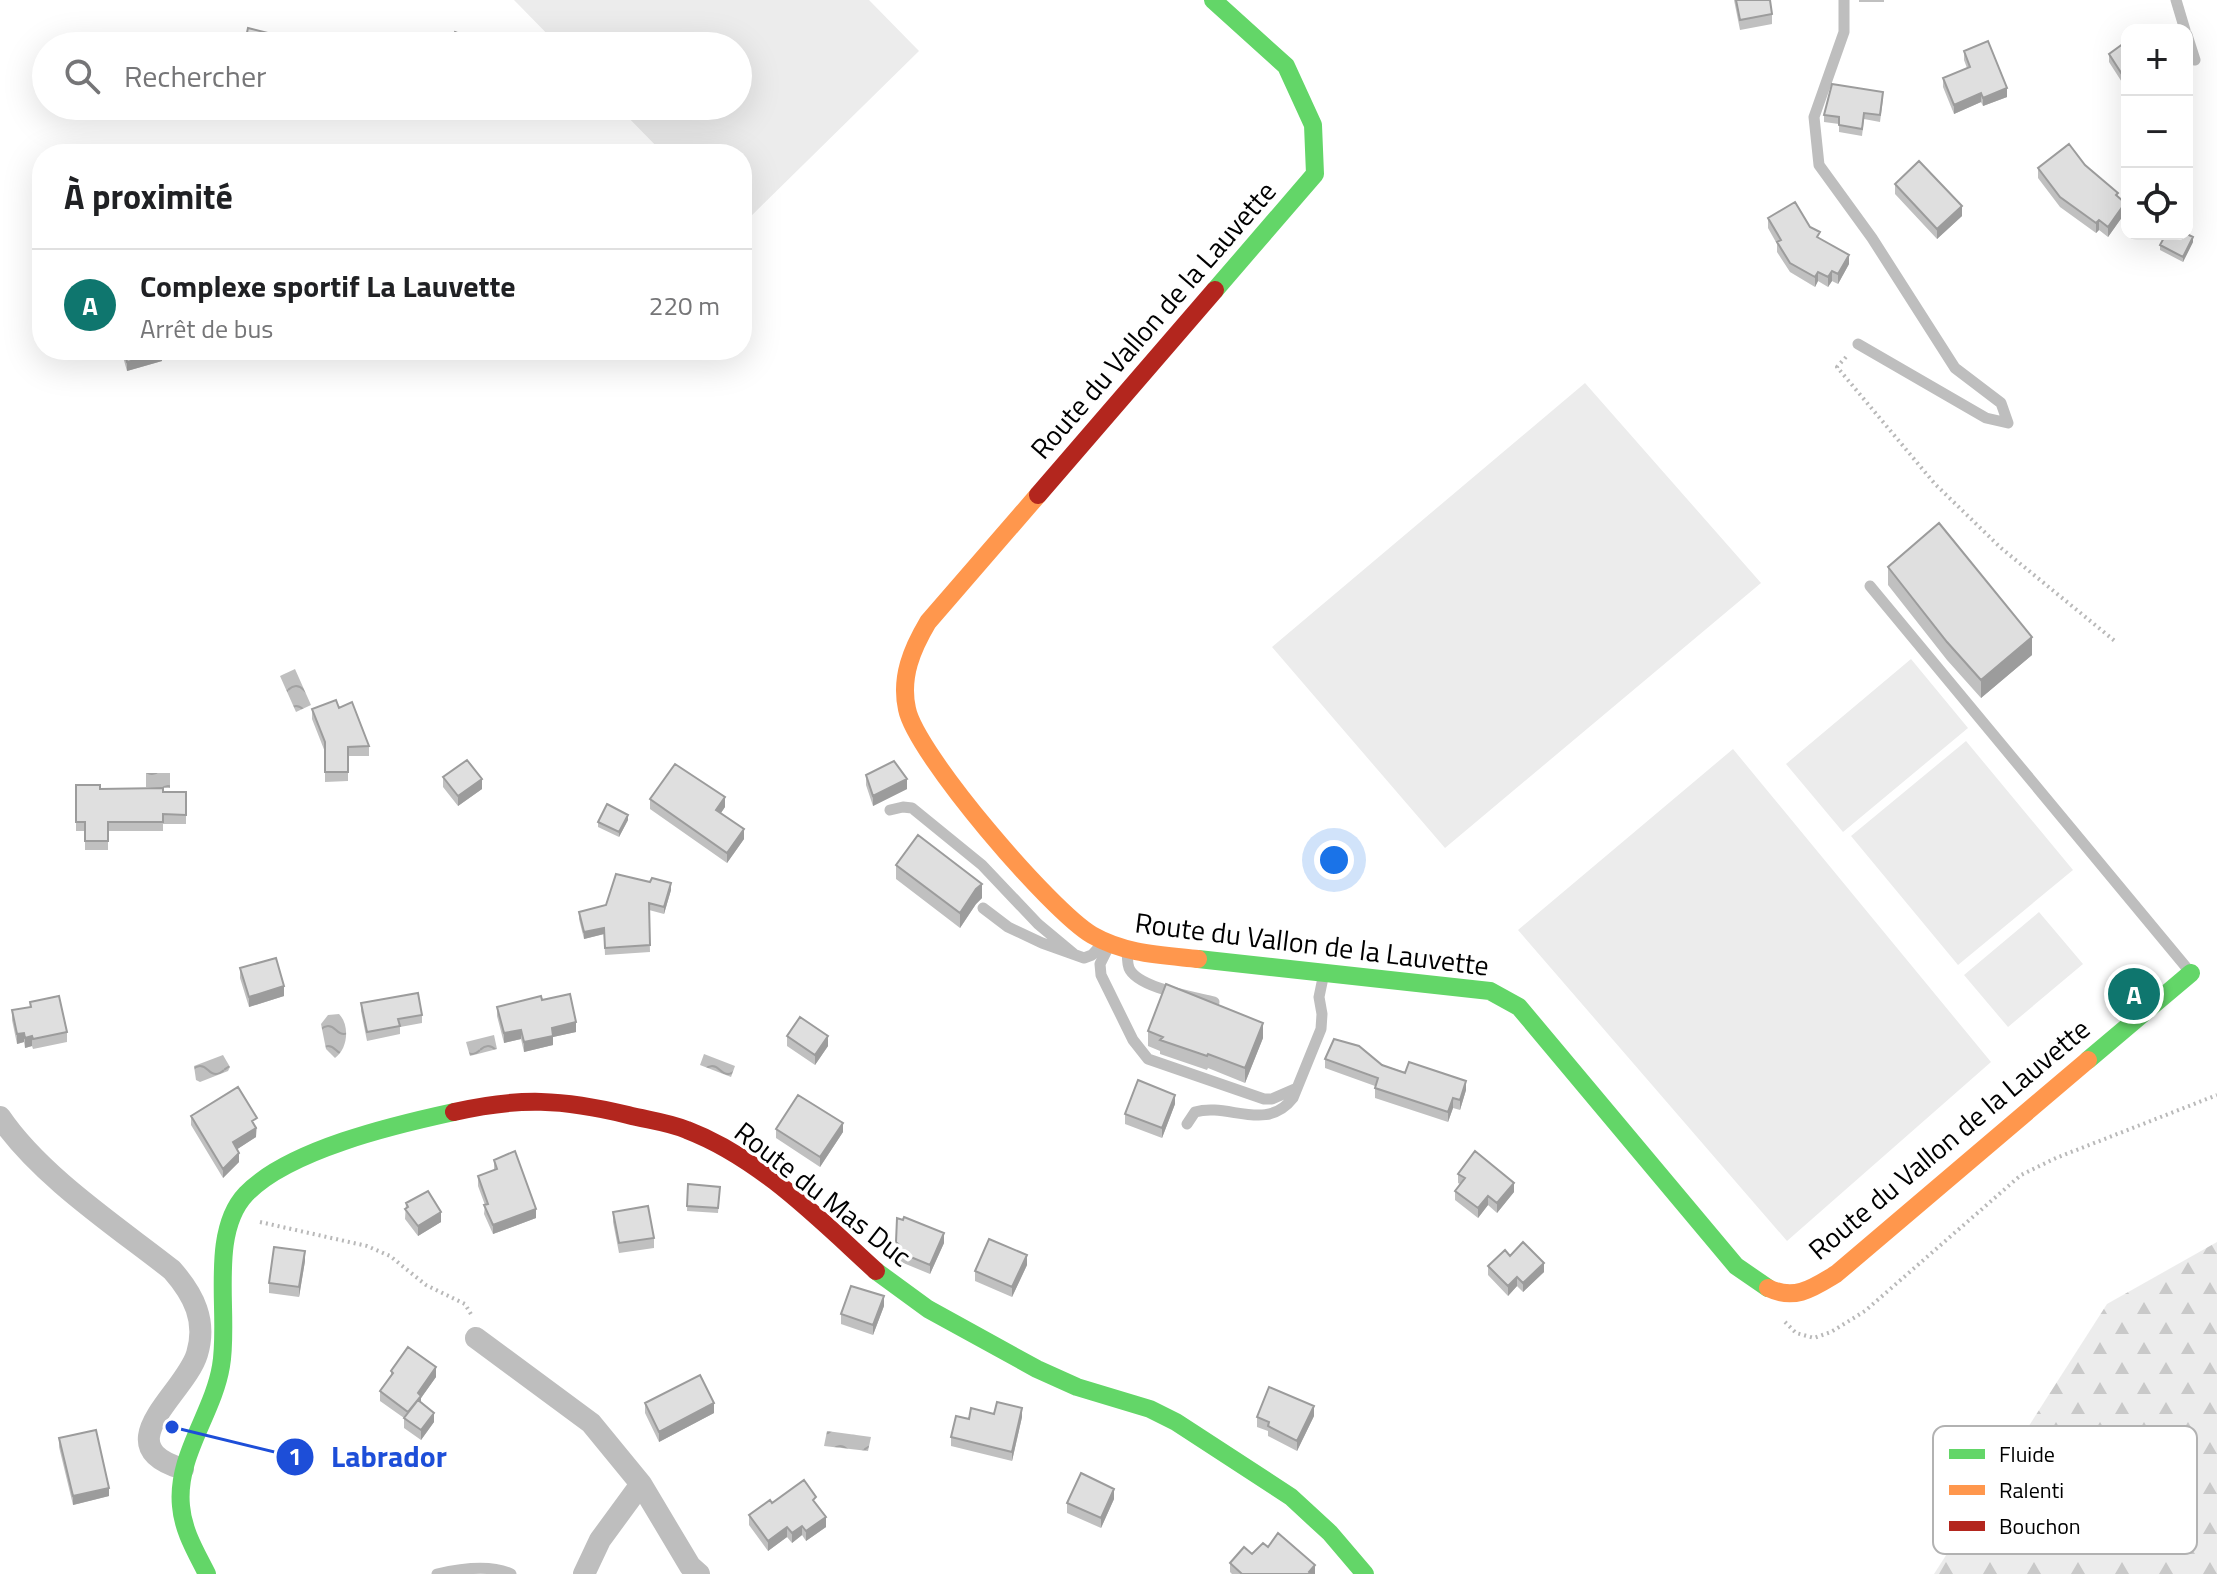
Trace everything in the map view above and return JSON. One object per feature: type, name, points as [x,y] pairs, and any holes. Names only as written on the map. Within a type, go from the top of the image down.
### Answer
[{"type":"street","name":"Route du Vallon de la Lauvette","points":[[1213,0],[1286,66],[1313,125],[1315,174],[928,622],[914,644],[904,676],[910,722],[938,766],[995,836],[1063,909],[1087,932],[1114,945],[1490,991],[1519,1007],[1736,1266],[1756,1282],[1778,1292],[1800,1294],[1836,1274],[2191,973]]},
{"type":"street","name":"Route du Mas Duc","points":[[207,1574],[196,1557],[182,1520],[180,1495],[183,1469],[225,1356],[226,1242],[244,1197],[281,1169],[326,1149],[433,1116],[533,1100],[571,1103],[685,1129],[721,1146],[784,1191],[889,1283],[948,1321],[1065,1383],[1163,1414],[1282,1490],[1323,1524],[1365,1574]]},
{"type":"street","points":[[0,1117],[12,1136],[47,1169],[172,1270],[192,1296],[200,1322],[197,1354],[189,1372],[151,1423],[148,1436],[149,1446],[158,1458],[183,1469]]},
{"type":"street","points":[[476,1338],[591,1423],[641,1484],[690,1566],[699,1574]]},
{"type":"street","points":[[584,1574],[600,1540],[641,1484]]},
{"type":"lane","points":[[1844,0],[1844,32],[1814,117],[1819,165],[1872,238],[1955,368],[2001,403],[2008,423],[1986,418],[1858,344]]},
{"type":"lane","points":[[2176,0],[2184,24]]},
{"type":"lane","points":[[2193,54],[2195,60]]},
{"type":"lane","points":[[1870,586],[2191,973]]},
{"type":"lane","points":[[890,810],[912,808],[982,865],[1038,924],[1074,954]]},
{"type":"lane","points":[[983,908],[1008,927],[1084,958],[1114,945]]},
{"type":"lane","points":[[1114,945],[1141,978],[1163,990],[1214,1002]]},
{"type":"lane","points":[[1114,945],[1100,964],[1101,975],[1133,1040],[1148,1059],[1264,1099],[1272,1099],[1297,1088]]},
{"type":"lane","points":[[1187,1124],[1195,1112],[1204,1109],[1251,1117],[1274,1113],[1286,1107],[1321,1029],[1319,997],[1324,973]]},
{"type":"lane","points":[[437,1574],[459,1569],[502,1570],[511,1574]]},
{"type":"path","points":[[1858,344],[1837,367],[1935,484],[2001,548],[2116,642]]},
{"type":"path","points":[[1778,1292],[1785,1323],[1796,1333],[1814,1338],[1831,1332],[1865,1311],[2021,1175],[2056,1158],[2217,1095]]},
{"type":"path","points":[[250,1219],[367,1246],[390,1256],[426,1285],[465,1304],[472,1312],[476,1338]]},
{"type":"green space","points":[[514,0],[869,0],[919,51],[752,215],[752,144],[654,144],[631,120],[752,120],[752,32],[545,32]]},
{"type":"green space","points":[[1585,383],[1761,583],[1445,848],[1272,647]]},
{"type":"green space","points":[[1911,659],[1968,728],[1843,832],[1786,764]]},
{"type":"green space","points":[[1966,741],[2073,870],[1958,965],[1851,836]]},
{"type":"green space","points":[[1733,749],[1991,1062],[1787,1241],[1518,930]]},
{"type":"green space","points":[[2039,912],[2083,964],[2008,1027],[1964,975]]},
{"type":"green space","points":[[2217,1242],[2217,1574],[1934,1574],[1947,1554],[2197,1554],[2197,1426],[2029,1426],[2107,1304]]},
{"type":"water","points":[[295,669],[311,705],[296,712],[280,676]]},
{"type":"water","points":[[146,773],[170,773],[170,788],[146,787]]},
{"type":"water","points":[[339,1014],[345,1024],[346,1037],[343,1049],[335,1058],[326,1049],[321,1024],[328,1015]]},
{"type":"water","points":[[494,1035],[497,1049],[470,1056],[466,1042]]},
{"type":"water","points":[[704,1054],[735,1066],[731,1077],[700,1065]]},
{"type":"water","points":[[223,1055],[230,1067],[228,1071],[200,1082],[196,1080],[194,1066]]},
{"type":"water","points":[[827,1431],[871,1437],[868,1451],[824,1446]]},
{"type":"building","points":[[1736,0],[1770,0],[1772,14],[1740,20]]},
{"type":"building","points":[[1988,41],[2007,88],[1983,98],[1981,93],[1954,105],[1943,78],[1970,67],[1964,51]]},
{"type":"building","points":[[2121,45],[2121,73],[2109,54]]},
{"type":"building","points":[[1832,84],[1883,92],[1880,115],[1864,113],[1862,129],[1839,125],[1839,117],[1824,115]]},
{"type":"building","points":[[2069,144],[2085,165],[2118,193],[2121,209],[2108,227],[2099,220],[2096,223],[2060,197],[2038,168]]},
{"type":"building","points":[[1919,161],[1962,206],[1937,229],[1895,184]]},
{"type":"building","points":[[1795,202],[1810,227],[1820,232],[1817,237],[1849,255],[1838,274],[1832,271],[1828,277],[1818,272],[1815,277],[1790,263],[1777,242],[1781,240],[1768,218]]},
{"type":"building","points":[[2163,240],[2192,240],[2183,257],[2160,245]]},
{"type":"building","points":[[1939,523],[2032,637],[1981,680],[1888,567]]},
{"type":"building","points":[[336,700],[339,708],[352,702],[369,746],[348,747],[348,772],[325,772],[325,742],[312,709]]},
{"type":"building","points":[[467,760],[482,779],[458,796],[443,777]]},
{"type":"building","points":[[894,761],[907,779],[873,796],[866,775]]},
{"type":"building","points":[[675,764],[725,797],[716,810],[744,829],[727,853],[650,799]]},
{"type":"building","points":[[76,785],[100,785],[100,789],[163,788],[163,792],[186,792],[186,815],[163,814],[163,822],[108,822],[108,841],[85,841],[85,822],[76,822]]},
{"type":"building","points":[[607,804],[628,815],[619,832],[598,822]]},
{"type":"building","points":[[918,835],[982,884],[960,913],[896,865]]},
{"type":"building","points":[[616,874],[650,882],[652,878],[671,883],[664,907],[649,903],[650,945],[605,948],[604,928],[584,932],[579,912],[606,905]]},
{"type":"building","points":[[276,958],[284,986],[249,997],[240,968]]},
{"type":"building","points":[[1166,984],[1263,1023],[1245,1068],[1160,1040],[1163,1037],[1148,1031]]},
{"type":"building","points":[[418,993],[422,1015],[398,1019],[400,1026],[367,1032],[361,1003]]},
{"type":"building","points":[[570,994],[576,1022],[552,1028],[553,1036],[524,1042],[521,1030],[504,1033],[497,1007],[541,996],[542,1000]]},
{"type":"building","points":[[59,996],[67,1032],[33,1039],[32,1036],[25,1038],[24,1033],[17,1034],[12,1010],[31,1007],[30,1002]]},
{"type":"building","points":[[800,1017],[828,1036],[815,1055],[787,1036]]},
{"type":"building","points":[[1334,1039],[1359,1046],[1382,1065],[1405,1073],[1409,1062],[1466,1081],[1460,1100],[1453,1098],[1448,1112],[1375,1088],[1378,1078],[1325,1059]]},
{"type":"building","points":[[1138,1080],[1175,1095],[1162,1128],[1125,1114]]},
{"type":"building","points":[[238,1087],[257,1118],[252,1121],[256,1128],[233,1142],[239,1153],[223,1169],[191,1116]]},
{"type":"building","points":[[798,1095],[843,1123],[820,1157],[776,1129]]},
{"type":"building","points":[[515,1151],[536,1209],[493,1225],[484,1205],[488,1204],[478,1176],[497,1169],[494,1160]]},
{"type":"building","points":[[1475,1151],[1514,1183],[1497,1203],[1488,1196],[1478,1208],[1455,1191],[1465,1178],[1458,1174]]},
{"type":"building","points":[[688,1184],[720,1187],[718,1208],[687,1206]]},
{"type":"building","points":[[428,1191],[441,1212],[418,1226],[405,1209],[408,1207],[406,1203]]},
{"type":"building","points":[[648,1206],[654,1238],[619,1243],[613,1212]]},
{"type":"building","points":[[904,1217],[944,1233],[930,1265],[896,1251],[899,1245],[896,1242],[897,1218],[903,1220]]},
{"type":"building","points":[[989,1239],[1027,1255],[1012,1287],[975,1271]]},
{"type":"building","points":[[1523,1242],[1544,1263],[1523,1283],[1517,1277],[1508,1286],[1488,1266],[1505,1250],[1510,1256]]},
{"type":"building","points":[[274,1247],[305,1251],[299,1287],[269,1283]]},
{"type":"building","points":[[851,1286],[884,1296],[873,1325],[841,1314]]},
{"type":"building","points":[[408,1347],[436,1367],[418,1393],[421,1396],[408,1412],[380,1391]]},
{"type":"building","points":[[700,1375],[714,1403],[659,1432],[645,1403]]},
{"type":"building","points":[[1269,1387],[1314,1406],[1297,1441],[1257,1417]]},
{"type":"building","points":[[418,1400],[434,1413],[421,1430],[404,1418]]},
{"type":"building","points":[[997,1402],[1022,1408],[1012,1452],[951,1437],[956,1416],[969,1419],[971,1408],[994,1414]]},
{"type":"building","points":[[96,1430],[109,1488],[73,1496],[59,1438]]},
{"type":"building","points":[[1081,1473],[1114,1489],[1101,1518],[1067,1503]]},
{"type":"building","points":[[804,1480],[816,1497],[813,1500],[826,1517],[806,1531],[802,1526],[792,1533],[787,1527],[768,1541],[749,1515]]},
{"type":"building","points":[[1278,1533],[1315,1565],[1309,1572],[1311,1574],[1242,1574],[1230,1563],[1244,1547],[1252,1554],[1263,1543],[1268,1547]]},
{"type":"traffic: fast","points":[[1213,0],[1286,66],[1313,125],[1315,174],[1215,290]]},
{"type":"traffic: fast","points":[[1198,959],[1490,991],[1519,1007],[1736,1266],[1768,1288]]},
{"type":"traffic: fast","points":[[2088,1060],[2191,973]]},
{"type":"traffic: fast","points":[[207,1574],[184,1524],[181,1488],[189,1452],[211,1401],[221,1366],[224,1253],[234,1211],[246,1194],[265,1178],[314,1152],[373,1132],[454,1112]]},
{"type":"traffic: fast","points":[[876,1271],[928,1309],[1037,1369],[1077,1387],[1150,1409],[1176,1422],[1291,1497],[1330,1533],[1365,1574]]},
{"type":"traffic: slow","points":[[1038,495],[928,622],[917,642],[906,675],[907,709],[916,731],[959,794],[1018,865],[1073,920],[1092,935],[1117,946],[1144,953],[1198,959]]},
{"type":"traffic: slow","points":[[1768,1288],[1795,1293],[1836,1274],[2088,1060]]},
{"type":"traffic: jam","points":[[1038,495],[1215,290]]},
{"type":"traffic: jam","points":[[454,1112],[520,1102],[562,1103],[680,1127],[714,1142],[764,1173],[876,1271]]},
{"type":"place","name":"Complexe sportif La Lauvette","points":[[2134,994]]},
{"type":"place","name":"Labrador","points":[[172,1427]]}]
